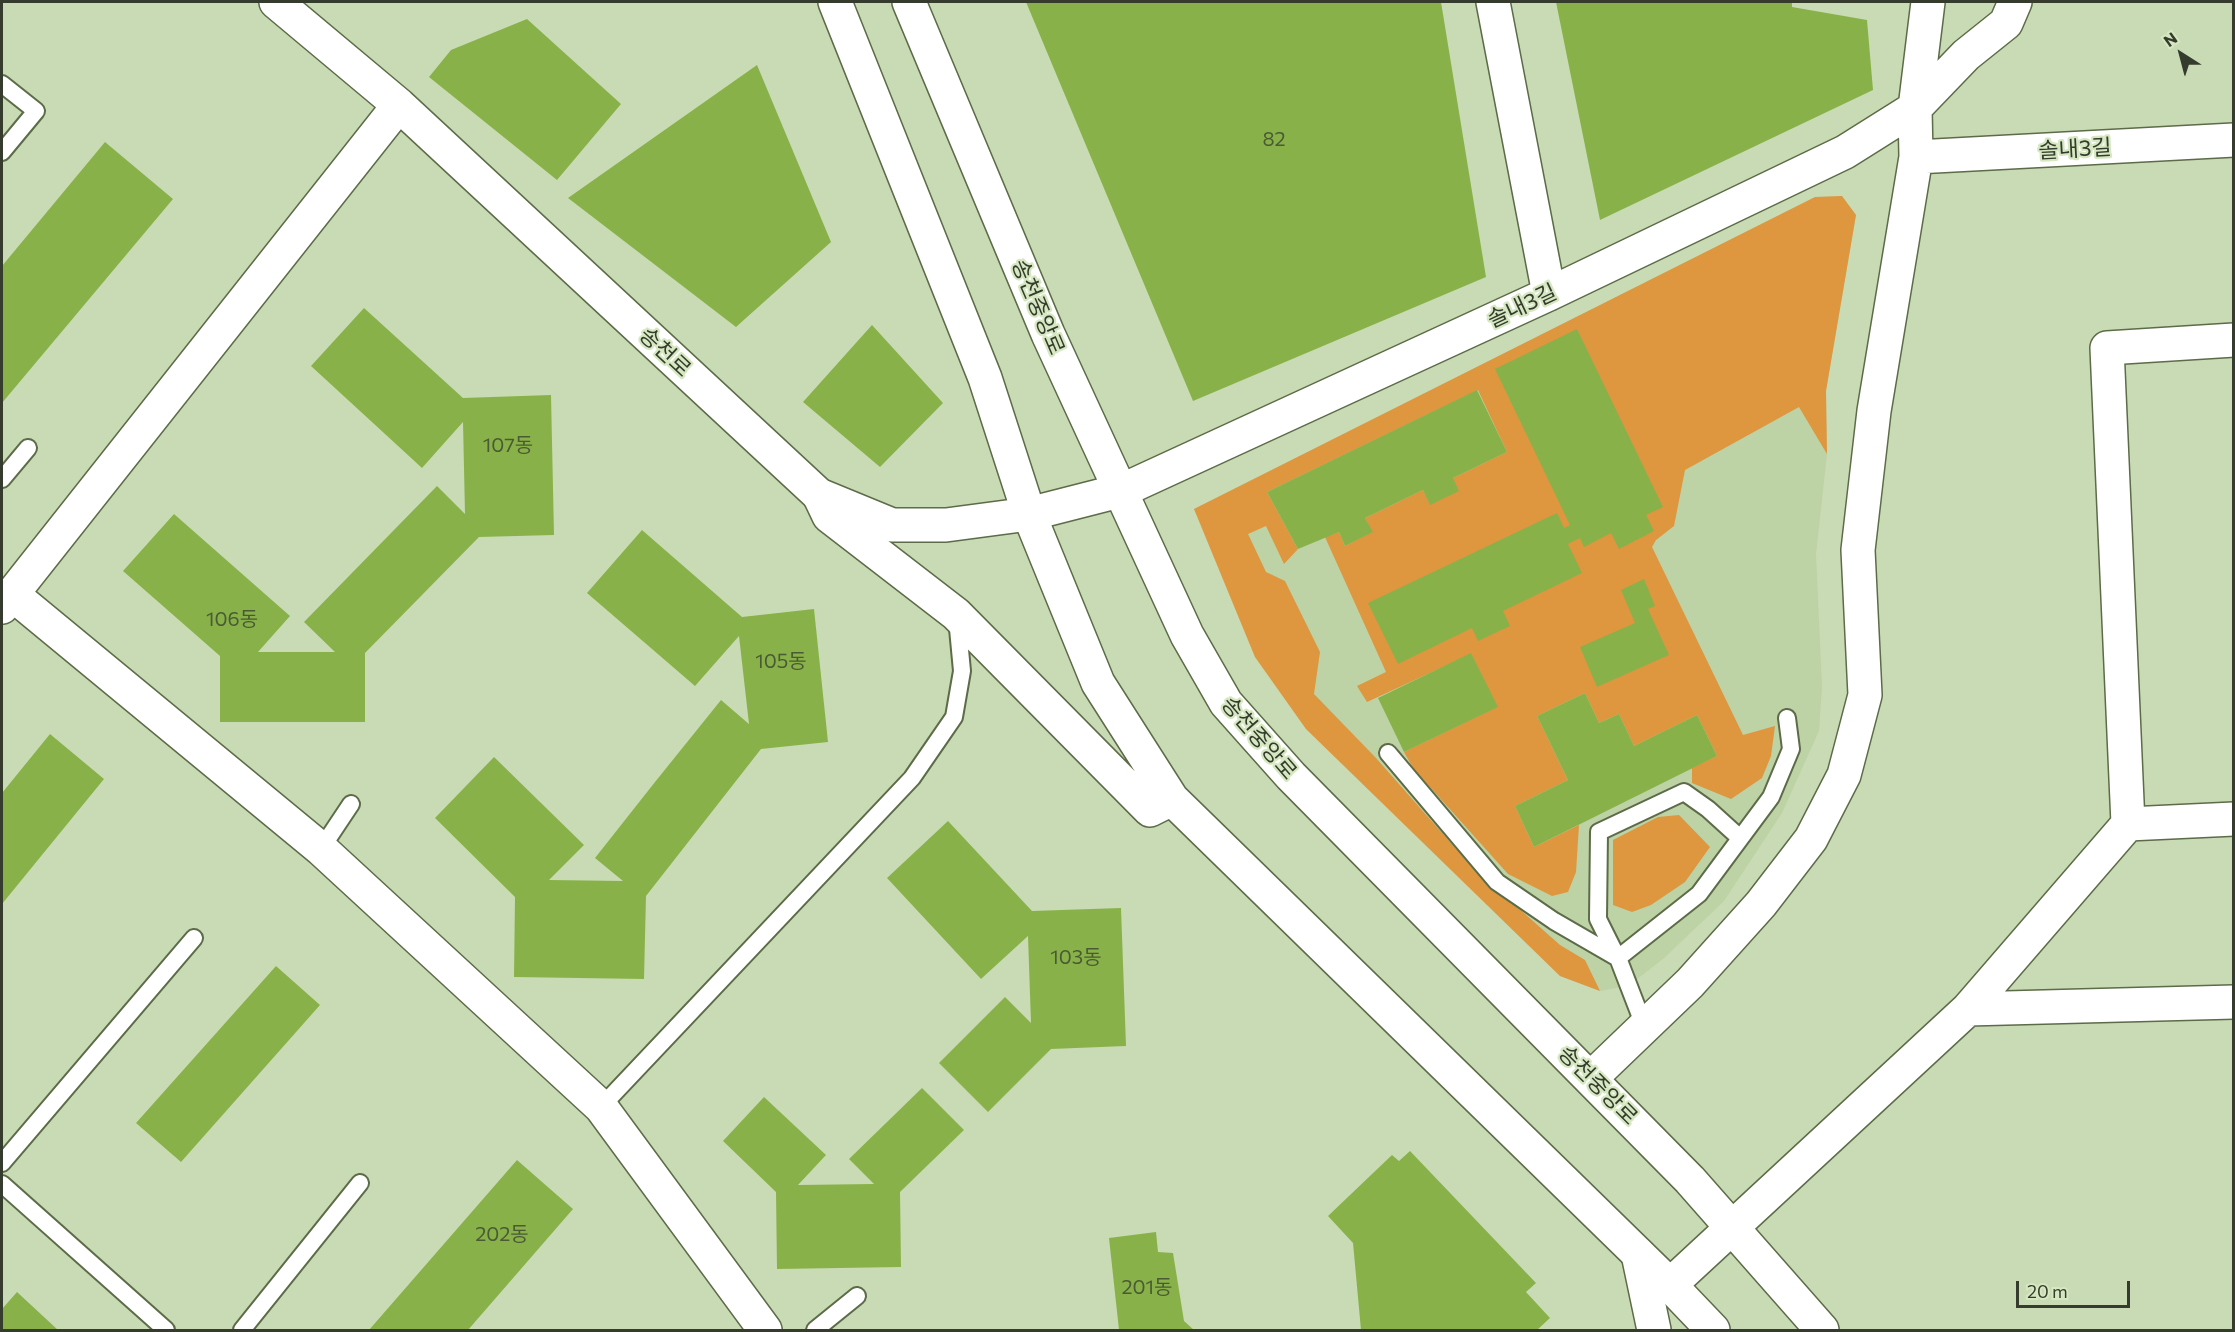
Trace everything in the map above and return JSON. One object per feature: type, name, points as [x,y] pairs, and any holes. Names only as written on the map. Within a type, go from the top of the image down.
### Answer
[{"type":"street","name":"송천로","points":[[276,2],[399,105],[819,495],[892,525],[946,525],[1029,514],[1123,490]]},
{"type":"street","points":[[835,2],[986,378],[1029,514],[1098,683],[1172,799],[1670,1285],[1713,1330]]},
{"type":"street","name":"송천중앙로","points":[[909,2],[1048,334],[1123,490],[1187,636],[1226,703],[1291,777],[1591,1078],[1734,1227],[1821,1330]]},
{"type":"street","points":[[1493,2],[1549,294]]},
{"type":"street","points":[[1591,1078],[1690,983],[1761,904],[1811,839],[1844,775],[1865,695],[1858,550],[1874,411],[1916,157],[1915,108],[1928,2]]},
{"type":"street","name":"솔내3길","points":[[1123,490],[1549,294],[1845,152],[1915,108],[1966,55],[2006,23],[2015,2]]},
{"type":"street","points":[[399,105],[7,601],[321,849],[601,1107],[765,1330]]},
{"type":"street","name":"솔내3길","points":[[1916,157],[2234,140]]},
{"type":"street","points":[[1670,1285],[1968,1009],[2128,824],[2107,348],[2234,340]]},
{"type":"street","points":[[819,495],[829,516],[956,614],[1150,810],[1172,799]]},
{"type":"street","points":[[2128,824],[2234,819]]},
{"type":"street","points":[[1968,1009],[2234,1002]]},
{"type":"street","points":[[1638,1254],[1654,1330]]},
{"type":"lane","points":[[2,84],[36,111],[2,152]]},
{"type":"lane","points":[[2,479],[28,448]]},
{"type":"lane","points":[[601,1107],[912,778],[954,717],[962,671],[956,614]]},
{"type":"lane","points":[[1618,958],[1699,894],[1771,797],[1791,749],[1787,718]]},
{"type":"lane","points":[[1388,753],[1497,882],[1554,921],[1618,958]]},
{"type":"lane","points":[[1645,1028],[1618,958],[1598,919],[1599,832],[1684,792],[1708,809],[1740,838]]},
{"type":"lane","points":[[321,849],[351,804]]},
{"type":"lane","points":[[2,1163],[194,938]]},
{"type":"lane","points":[[242,1330],[360,1183]]},
{"type":"lane","points":[[2,1184],[166,1330]]},
{"type":"lane","points":[[815,1330],[857,1296]]},
{"type":"shaded area","points":[[1842,196],[1856,215],[1826,391],[1827,454],[1816,554],[1822,687],[1819,731],[1782,813],[1724,901],[1663,959],[1628,986],[1600,991],[1560,976],[1306,729],[1255,657],[1194,509],[1815,197]]},
{"type":"shaded area","points":[[1842,196],[1856,215],[1826,391],[1827,454],[1799,407],[1685,470],[1674,526],[1656,540],[1652,547],[1743,735],[1775,726],[1771,756],[1762,778],[1731,799],[1692,783],[1692,768],[1717,756],[1697,715],[1634,746],[1619,714],[1599,723],[1585,693],[1537,716],[1568,780],[1515,806],[1534,847],[1579,825],[1576,872],[1568,892],[1552,896],[1508,874],[1413,768],[1404,752],[1497,707],[1471,654],[1367,702],[1357,686],[1386,672],[1325,537],[1339,532],[1345,546],[1372,532],[1365,518],[1423,490],[1430,504],[1453,478],[1507,452],[1478,390],[1267,492],[1298,549],[1284,564],[1266,526],[1248,534],[1266,572],[1285,581],[1320,652],[1314,694],[1376,758],[1473,868],[1560,945],[1585,960],[1600,991],[1560,976],[1306,729],[1255,657],[1194,509],[1815,197]]},
{"type":"shaded area","points":[[1679,815],[1710,847],[1685,882],[1651,905],[1632,912],[1613,905],[1613,840],[1658,817]]},
{"type":"building","points":[[1026,2],[1441,2],[1486,277],[1193,401]]},
{"type":"building","points":[[1556,2],[1792,2],[1792,7],[1867,20],[1873,90],[1600,220]]},
{"type":"building","points":[[527,19],[621,104],[557,180],[429,77],[451,50]]},
{"type":"building","points":[[757,65],[831,242],[736,327],[568,198]]},
{"type":"building","points":[[105,142],[173,199],[2,403],[2,266]]},
{"type":"building","points":[[364,308],[463,398],[551,395],[554,535],[479,537],[365,653],[365,722],[220,722],[220,656],[123,571],[174,514],[290,616],[258,652],[335,652],[304,622],[437,486],[465,514],[463,422],[422,468],[311,366]]},
{"type":"building","points":[[872,325],[943,403],[880,467],[803,402]]},
{"type":"building","points":[[1577,329],[1663,507],[1646,515],[1654,531],[1619,549],[1611,533],[1584,547],[1580,538],[1568,544],[1582,573],[1503,611],[1510,626],[1478,641],[1472,628],[1398,664],[1368,603],[1557,513],[1564,528],[1570,525],[1495,369]]},
{"type":"building","points":[[1477,390],[1507,452],[1453,478],[1459,491],[1430,505],[1423,490],[1365,518],[1373,532],[1345,546],[1339,532],[1298,549],[1267,492]]},
{"type":"building","points":[[642,530],[742,617],[814,609],[828,742],[761,749],[646,896],[644,979],[514,977],[515,897],[435,818],[494,757],[584,845],[549,880],[623,881],[595,858],[655,782],[721,700],[749,724],[739,636],[695,686],[587,593]]},
{"type":"building","points":[[1644,579],[1655,606],[1648,609],[1669,655],[1597,687],[1580,647],[1635,623],[1621,590]]},
{"type":"building","points":[[1471,653],[1498,707],[1404,752],[1378,698]]},
{"type":"building","points":[[1585,693],[1599,723],[1619,714],[1634,746],[1697,715],[1717,756],[1534,847],[1515,806],[1568,780],[1537,716]]},
{"type":"building","points":[[50,734],[104,779],[2,904],[2,793]]},
{"type":"building","points":[[948,821],[1032,911],[1121,908],[1126,1046],[1051,1049],[988,1112],[939,1063],[1005,997],[1031,1023],[1028,936],[981,979],[887,878]]},
{"type":"building","points":[[276,966],[320,1005],[181,1162],[136,1123]]},
{"type":"building","points":[[922,1088],[964,1130],[900,1192],[901,1267],[777,1269],[776,1192],[723,1141],[764,1097],[826,1155],[798,1185],[874,1184],[849,1159]]},
{"type":"building","points":[[1410,1151],[1536,1283],[1526,1292],[1550,1318],[1537,1330],[1361,1330],[1353,1243],[1328,1216],[1392,1155],[1399,1161]]},
{"type":"building","points":[[517,1160],[573,1209],[468,1330],[369,1330]]},
{"type":"building","points":[[1156,1232],[1158,1252],[1173,1253],[1184,1321],[1194,1330],[1119,1330],[1109,1238]]},
{"type":"building","points":[[17,1292],[58,1330],[2,1330],[2,1309]]}]
